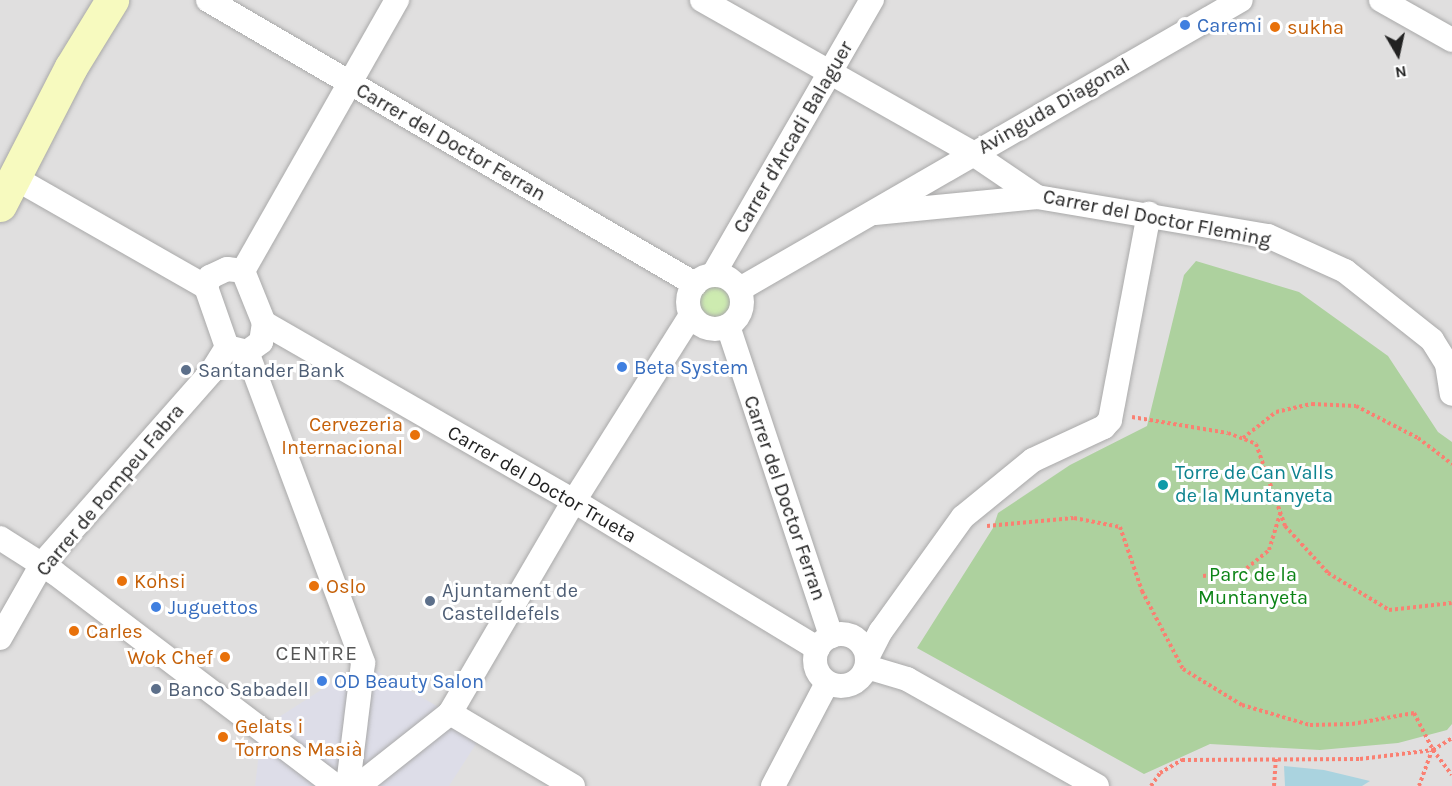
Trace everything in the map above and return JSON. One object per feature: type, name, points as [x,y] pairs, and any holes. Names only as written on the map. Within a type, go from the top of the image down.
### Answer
[{"type":"street","points":[[112,0],[71,67],[8,192],[206,287],[237,349],[363,663],[348,786]]},
{"type":"street","name":"Carrer del Doctor Ferran","points":[[208,0],[349,84],[704,279]]},
{"type":"street","points":[[243,271],[397,0]]},
{"type":"street","name":"Carrer del Doctor Fleming","points":[[702,0],[830,75],[972,153],[1037,197],[1149,214],[1268,236],[1345,271],[1432,340],[1449,360],[1452,394]]},
{"type":"street","name":"Carrer d'Arcadi Balaguer","points":[[704,279],[830,75],[872,0]]},
{"type":"street","name":"Avinguda Diagonal","points":[[740,289],[972,153],[1241,0]]},
{"type":"street","points":[[1381,0],[1452,40]]},
{"type":"street","name":"Avinguda Diagonal","points":[[869,214],[1037,197]]},
{"type":"street","points":[[1097,786],[907,679],[867,661],[856,639],[842,634],[825,642],[817,670],[827,683],[839,687],[853,684],[867,661],[881,631],[963,517],[1033,460],[1104,427],[1114,412],[1149,214]]},
{"type":"street","points":[[206,287],[210,277],[227,269],[243,271]]},
{"type":"street","points":[[243,271],[264,322]]},
{"type":"street","points":[[358,786],[450,713],[574,501],[690,316],[689,294],[704,279],[729,278],[740,289],[742,308],[728,326],[713,330],[690,316]]},
{"type":"street","name":"Carrer de Pompeu Fabra","points":[[0,638],[42,564],[212,371],[237,349],[261,342],[264,322]]},
{"type":"street","name":"Carrer del Doctor Trueta","points":[[264,322],[574,501],[825,642]]},
{"type":"street","name":"Carrer del Doctor Ferran","points":[[728,326],[825,642]]},
{"type":"street","points":[[0,538],[42,564],[336,786]]},
{"type":"street","points":[[773,786],[827,683]]},
{"type":"street","points":[[450,713],[573,786]]},
{"type":"path","points":[[1242,439],[1276,412],[1312,404],[1356,406],[1418,438],[1452,464]]},
{"type":"path","points":[[1114,412],[1228,432],[1256,444],[1285,526],[1328,573],[1389,610],[1452,603]]},
{"type":"path","points":[[1203,576],[1242,572],[1269,550],[1281,513]]},
{"type":"path","points":[[963,517],[993,528],[1074,518],[1120,527],[1142,591],[1183,669],[1242,705],[1310,725],[1352,724],[1414,713],[1432,750],[1452,775]]},
{"type":"path","points":[[1151,786],[1160,773],[1182,760],[1360,759],[1432,750],[1452,738]]},
{"type":"path","points":[[1419,786],[1432,750]]},
{"type":"path","points":[[1274,786],[1276,758]]},
{"type":"shaded area","points":[[0,0],[1452,0],[1452,786],[0,786]]},
{"type":"shaded area","points":[[363,663],[483,733],[449,786],[255,786],[262,728]]},
{"type":"green space","name":"Parc de la Muntanyeta","points":[[1196,261],[1299,292],[1388,356],[1438,432],[1452,442],[1452,724],[1447,730],[1398,743],[1320,750],[1210,744],[1144,774],[917,648],[993,528],[998,513],[1070,465],[1147,426],[1184,275]]},
{"type":"green space","points":[[715,286],[726,291],[731,302],[726,313],[715,318],[704,313],[699,302],[704,291]]},
{"type":"water","points":[[1284,766],[1324,770],[1370,781],[1362,786],[1285,786]]},
{"type":"place","name":"Caremi","points":[[1185,25]]},
{"type":"place","name":"sukha","points":[[1275,27]]},
{"type":"place","name":"Beta System","points":[[622,367]]},
{"type":"place","name":"Santander Bank","points":[[186,370]]},
{"type":"place","name":"Cervezeria Internacional","points":[[415,435]]},
{"type":"place","name":"Torre de Can Valls de la Muntanyeta","points":[[1163,485]]},
{"type":"place","name":"Kohsi","points":[[122,581]]},
{"type":"place","name":"Oslo","points":[[314,586]]},
{"type":"place","name":"Ajuntament de Castelldefels","points":[[430,601]]},
{"type":"place","name":"Juguettos","points":[[156,607]]},
{"type":"place","name":"Carles","points":[[74,631]]},
{"type":"place","name":"Wok Chef","points":[[225,657]]},
{"type":"place","name":"OD Beauty Salon","points":[[322,681]]},
{"type":"place","name":"Banco Sabadell","points":[[156,689]]},
{"type":"place","name":"Gelats i Torrons Masià","points":[[223,737]]},
{"type":"district","name":"CENTRE","points":[[317,653]]}]
